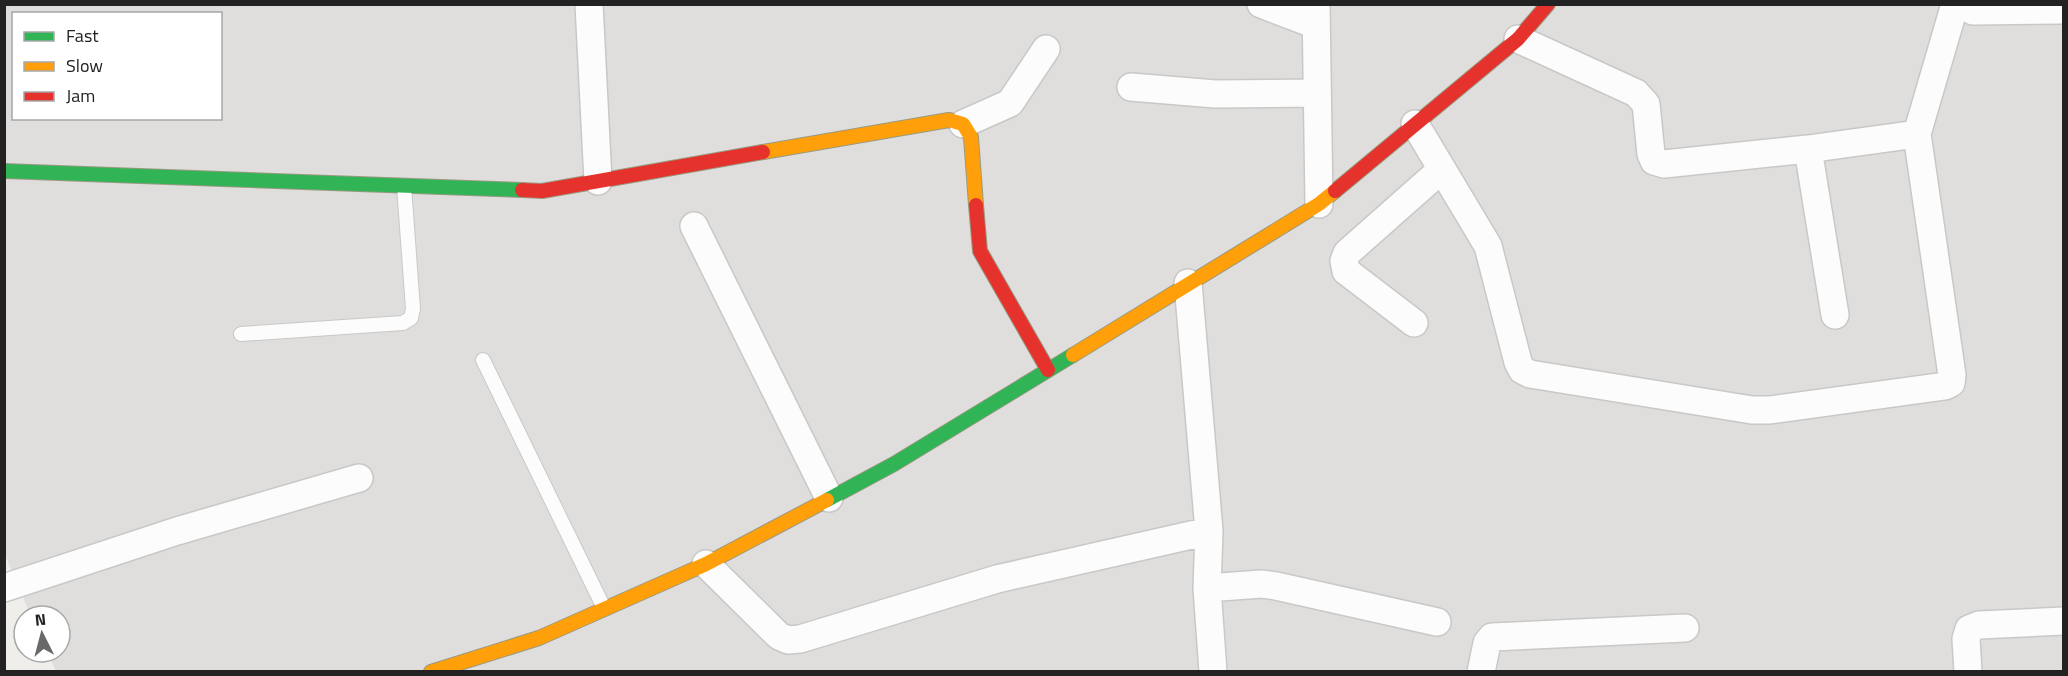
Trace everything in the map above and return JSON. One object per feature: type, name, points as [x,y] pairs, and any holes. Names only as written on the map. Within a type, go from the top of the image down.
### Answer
[{"type":"street","points":[[589,4],[598,181]]},
{"type":"street","points":[[1261,4],[1316,15],[1319,204]]},
{"type":"street","points":[[431,672],[538,638],[706,564],[894,464],[1319,204],[1518,39],[1548,4]]},
{"type":"street","points":[[1415,124],[1488,246],[1518,362],[1522,370],[1530,374],[1738,408],[1770,410],[1945,387],[1951,383],[1952,375],[1917,134],[1966,6],[2064,10]]},
{"type":"street","points":[[1518,39],[1636,93],[1642,98],[1646,104],[1651,154],[1654,161],[1664,164],[1808,149],[1917,134]]},
{"type":"street","points":[[4,171],[542,191],[949,120],[963,124],[1010,103],[1046,49]]},
{"type":"street","points":[[1131,87],[1230,94],[1317,93]]},
{"type":"street","points":[[963,124],[971,137],[980,251],[1048,370]]},
{"type":"street","points":[[1808,149],[1835,315]]},
{"type":"street","points":[[1414,323],[1346,270],[1344,261],[1347,253],[1442,169]]},
{"type":"street","points":[[694,226],[830,498]]},
{"type":"street","points":[[1188,284],[1209,531],[1207,588],[1213,672]]},
{"type":"street","points":[[4,588],[177,531],[359,478]]},
{"type":"street","points":[[706,564],[779,636],[788,640],[800,639],[997,579],[1209,531]]},
{"type":"street","points":[[1207,588],[1261,584],[1276,586],[1437,622]]},
{"type":"street","points":[[1968,672],[1966,639],[1969,629],[1979,626],[2064,621]]},
{"type":"street","points":[[1481,672],[1487,643],[1492,637],[1685,628]]},
{"type":"lane","points":[[241,334],[403,323],[411,318],[413,309],[404,186]]},
{"type":"lane","points":[[483,360],[604,608]]},
{"type":"shaded area","points":[[4,5],[2063,5],[2063,671],[56,671],[53,664],[72,664],[72,604],[26,604],[5,555]]},
{"type":"traffic: fast","points":[[4,171],[522,190]]},
{"type":"traffic: fast","points":[[827,500],[894,464],[1073,355]]},
{"type":"traffic: slow","points":[[763,152],[949,120],[963,124],[971,137],[976,205]]},
{"type":"traffic: slow","points":[[1073,355],[1319,204],[1335,191]]},
{"type":"traffic: slow","points":[[431,672],[539,638],[706,564],[827,500]]},
{"type":"traffic: jam","points":[[1335,191],[1518,39],[1548,4]]},
{"type":"traffic: jam","points":[[522,190],[542,191],[763,152]]},
{"type":"traffic: jam","points":[[976,205],[980,251],[1048,370]]}]
